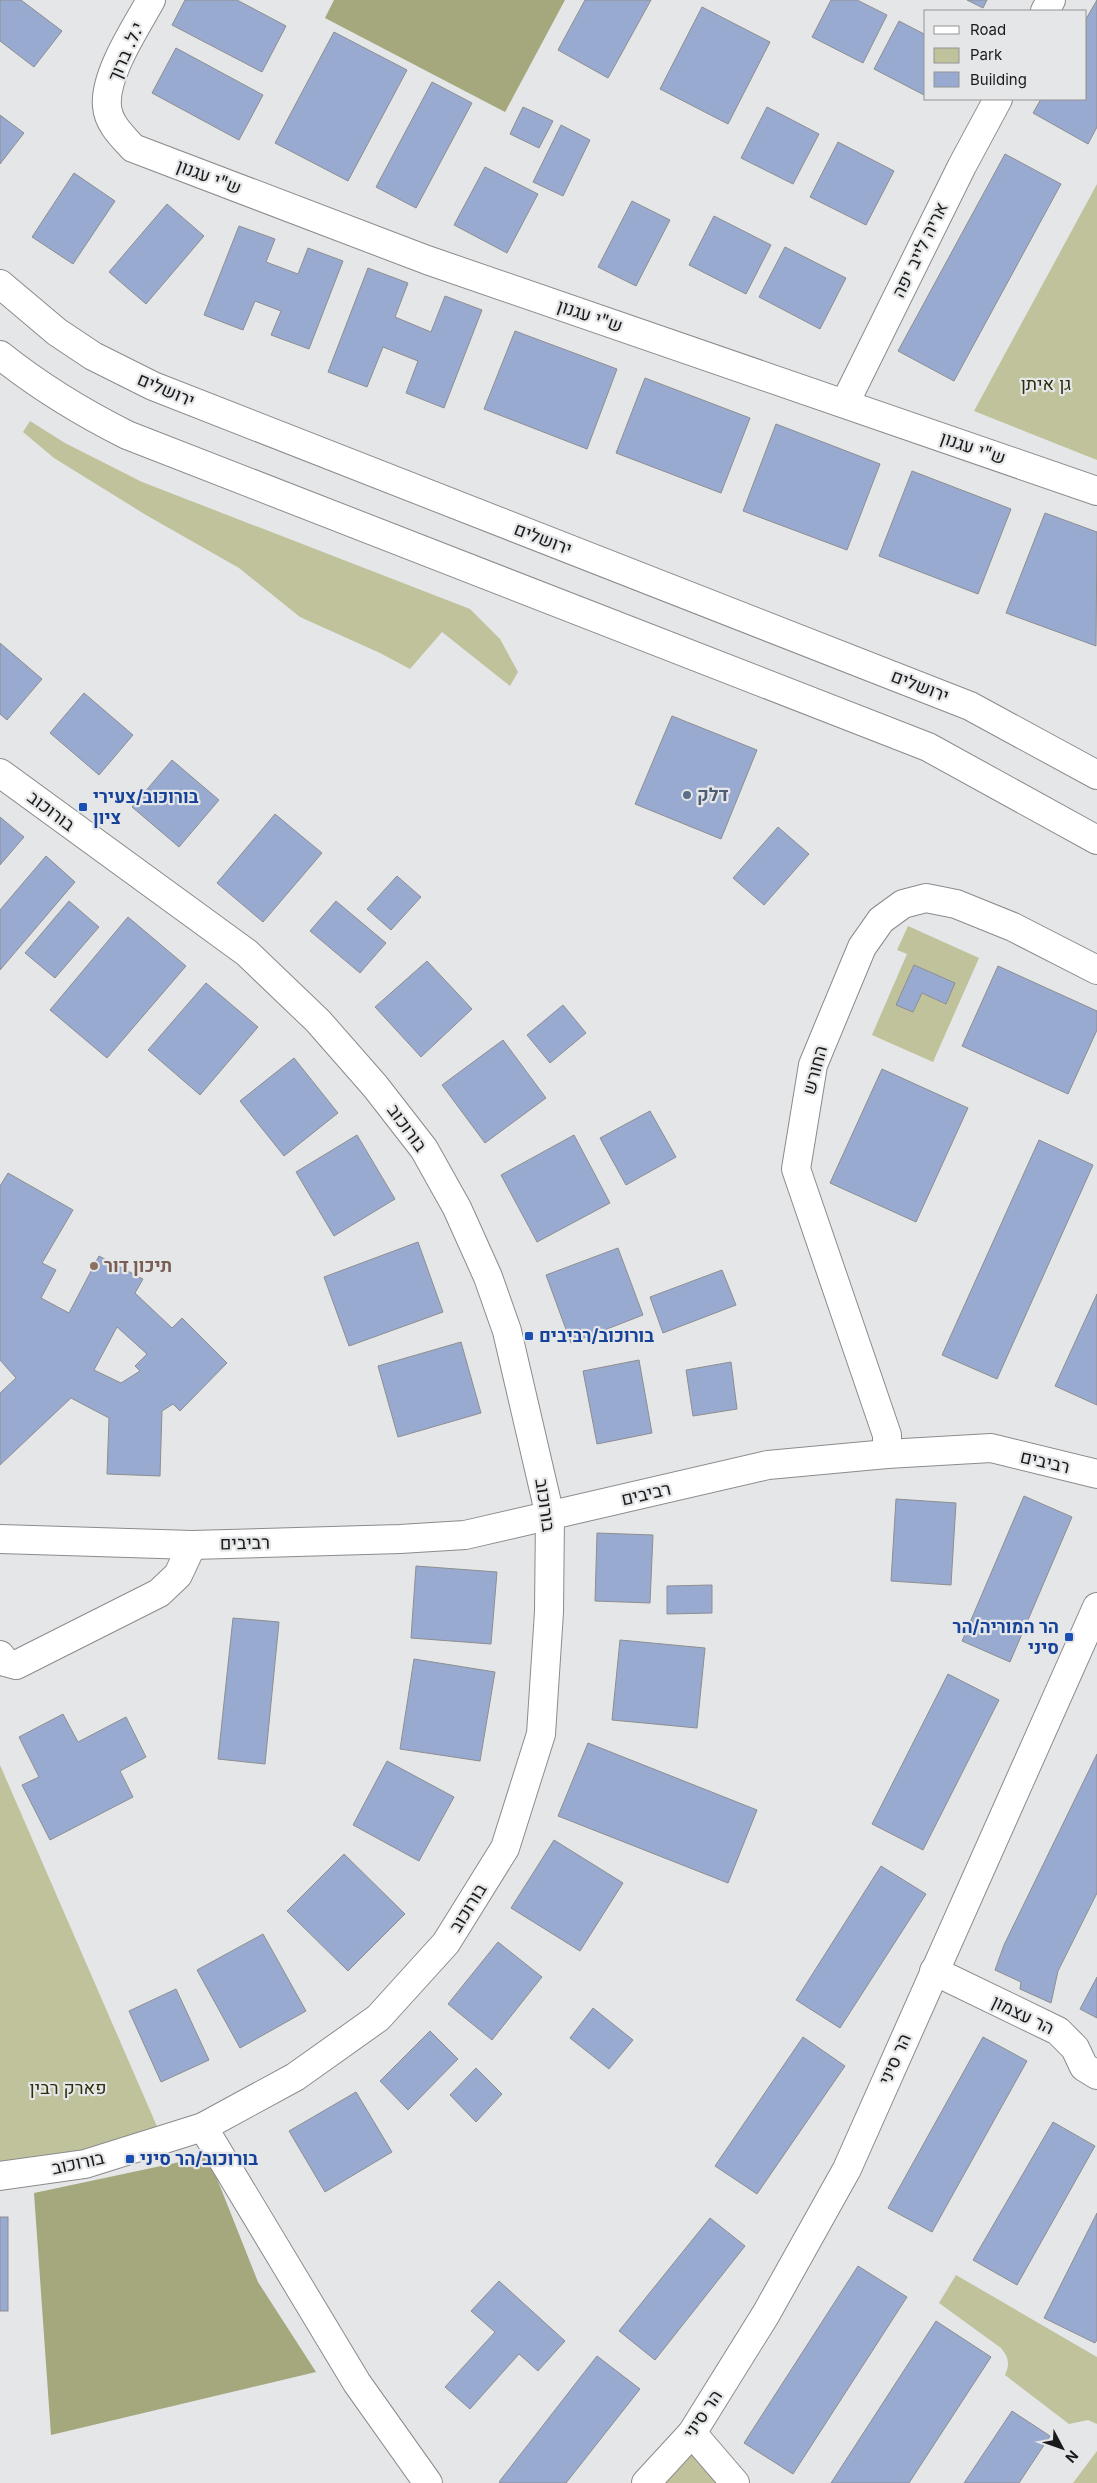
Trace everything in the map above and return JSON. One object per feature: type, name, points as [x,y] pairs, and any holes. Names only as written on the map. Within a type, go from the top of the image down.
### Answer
[{"type":"street","name":"י.ל. ברוך","points":[[107,106],[112,74],[150,0]]},
{"type":"street","name":"אריה לייב יפה","points":[[845,403],[962,166],[997,100]]},
{"type":"street","name":"ש\"י עגנון","points":[[107,106],[115,128],[133,148],[427,260],[1097,491]]},
{"type":"street","name":"ירושלים","points":[[0,284],[57,332],[93,356],[154,386],[970,706],[1097,775]]},
{"type":"street","points":[[0,355],[24,375],[74,408],[127,435],[928,747],[1097,840]]},
{"type":"street","name":"בורוכוב","points":[[0,773],[247,953],[318,1021],[375,1086],[424,1149],[457,1208],[488,1277],[507,1331],[550,1516],[549,1612],[541,1734],[505,1848],[446,1943],[378,2018],[295,2077],[204,2127],[85,2164],[0,2176]]},
{"type":"street","name":"החורש","points":[[887,1454],[888,1435],[796,1169],[813,1066],[862,947],[881,920],[903,904],[926,898],[956,904],[1013,927],[1097,970]]},
{"type":"street","name":"רביבים","points":[[0,1538],[192,1545],[400,1540],[465,1535],[768,1465],[887,1454],[991,1448],[1097,1474]]},
{"type":"street","points":[[0,1655],[5,1662],[16,1665],[159,1593],[178,1574],[192,1545]]},
{"type":"street","name":"הר סיני","points":[[646,2483],[692,2433],[766,2314],[846,2169],[1097,1607]]},
{"type":"street","name":"הר עצמון","points":[[934,1971],[1058,2031],[1075,2048],[1084,2067],[1097,2075]]},
{"type":"street","points":[[204,2127],[357,2383],[428,2483]]},
{"type":"street","points":[[692,2433],[735,2483]]},
{"type":"green space","points":[[334,0],[565,0],[505,112],[325,18]]},
{"type":"green space","name":"גן איתן","points":[[1097,184],[1097,460],[974,411]]},
{"type":"green space","points":[[30,421],[65,443],[142,482],[470,609],[500,639],[518,672],[510,686],[442,632],[410,669],[380,653],[300,617],[239,568],[146,515],[54,458],[23,432]]},
{"type":"green space","points":[[908,926],[979,958],[933,1062],[872,1035],[907,954],[897,950]]},
{"type":"green space","name":"פארק רבין","points":[[0,1765],[159,2131],[67,2158],[0,2165]]},
{"type":"green space","points":[[208,2156],[258,2282],[316,2372],[51,2435],[34,2193]]},
{"type":"green space","points":[[956,2275],[1097,2357],[1097,2424],[1088,2420],[1069,2424],[1005,2375],[1008,2361],[1001,2348],[939,2303]]},
{"type":"green space","points":[[692,2433],[735,2483],[646,2483]]},
{"type":"green space","points":[[1097,2451],[1097,2483],[1073,2483]]},
{"type":"building","points":[[0,0],[21,0],[62,31],[34,67],[0,41]]},
{"type":"building","points":[[185,0],[237,0],[286,26],[262,72],[172,25]]},
{"type":"building","points":[[585,0],[651,0],[608,78],[558,50]]},
{"type":"building","points":[[831,0],[857,0],[887,15],[863,63],[812,37]]},
{"type":"building","points":[[967,0],[987,0],[983,8]]},
{"type":"building","points":[[1097,0],[1097,127],[1088,144],[1033,113],[1040,100],[1087,100],[1087,17]]},
{"type":"building","points":[[702,7],[770,42],[728,124],[660,89]]},
{"type":"building","points":[[899,21],[924,34],[924,95],[874,69]]},
{"type":"building","points":[[334,32],[407,70],[348,181],[275,143]]},
{"type":"building","points":[[176,48],[263,95],[239,140],[152,93]]},
{"type":"building","points":[[432,82],[472,103],[416,208],[376,187]]},
{"type":"building","points":[[523,107],[553,121],[539,148],[510,134]]},
{"type":"building","points":[[767,107],[819,134],[793,184],[741,158]]},
{"type":"building","points":[[0,115],[24,133],[0,164]]},
{"type":"building","points":[[561,125],[590,140],[563,196],[533,182]]},
{"type":"building","points":[[838,142],[894,171],[866,225],[810,197]]},
{"type":"building","points":[[1005,154],[1061,184],[954,381],[898,351]]},
{"type":"building","points":[[485,167],[538,194],[507,253],[454,225]]},
{"type":"building","points":[[74,173],[115,201],[73,264],[32,237]]},
{"type":"building","points":[[632,201],[670,220],[636,286],[598,267]]},
{"type":"building","points":[[167,204],[204,236],[146,304],[109,272]]},
{"type":"building","points":[[714,216],[771,245],[746,294],[689,265]]},
{"type":"building","points":[[239,226],[275,239],[266,262],[298,274],[308,248],[343,261],[309,349],[271,335],[281,311],[255,301],[243,330],[204,315]]},
{"type":"building","points":[[785,247],[846,278],[820,329],[759,297]]},
{"type":"building","points":[[368,268],[408,283],[395,317],[431,332],[445,296],[482,310],[444,408],[406,393],[418,361],[383,347],[367,387],[328,372]]},
{"type":"building","points":[[515,331],[617,369],[587,449],[484,409]]},
{"type":"building","points":[[645,378],[750,418],[721,493],[616,453]]},
{"type":"building","points":[[776,424],[880,464],[847,550],[743,511]]},
{"type":"building","points":[[912,471],[1011,509],[978,594],[879,556]]},
{"type":"building","points":[[1045,513],[1097,532],[1096,646],[1006,613]]},
{"type":"building","points":[[0,643],[42,679],[7,720],[0,714]]},
{"type":"building","points":[[84,693],[133,735],[99,775],[50,733]]},
{"type":"building","points":[[672,716],[757,750],[721,839],[635,804]]},
{"type":"building","points":[[172,760],[219,800],[179,847],[132,807]]},
{"type":"building","points":[[275,814],[322,853],[263,922],[217,883]]},
{"type":"building","points":[[0,817],[24,837],[0,865]]},
{"type":"building","points":[[778,827],[809,854],[764,905],[733,878]]},
{"type":"building","points":[[46,856],[75,882],[0,970],[0,910]]},
{"type":"building","points":[[397,876],[421,897],[391,930],[367,909]]},
{"type":"building","points":[[69,901],[99,927],[55,978],[25,953]]},
{"type":"building","points":[[336,901],[386,943],[360,973],[310,931]]},
{"type":"building","points":[[128,917],[186,966],[107,1058],[50,1010]]},
{"type":"building","points":[[427,961],[472,1009],[421,1057],[375,1007]]},
{"type":"building","points":[[914,965],[955,983],[946,1004],[922,993],[913,1012],[896,1005]]},
{"type":"building","points":[[998,966],[1097,1011],[1097,1030],[1068,1094],[962,1046]]},
{"type":"building","points":[[206,983],[258,1027],[200,1095],[148,1050]]},
{"type":"building","points":[[563,1005],[586,1033],[550,1063],[527,1035]]},
{"type":"building","points":[[503,1040],[546,1098],[485,1143],[442,1085]]},
{"type":"building","points":[[294,1058],[338,1113],[284,1156],[240,1101]]},
{"type":"building","points":[[882,1069],[968,1108],[916,1222],[830,1183]]},
{"type":"building","points":[[650,1111],[676,1157],[626,1185],[600,1138]]},
{"type":"building","points":[[357,1135],[395,1199],[334,1236],[296,1172]]},
{"type":"building","points":[[574,1135],[610,1203],[537,1242],[501,1175]]},
{"type":"building","points":[[1039,1140],[1093,1165],[997,1379],[942,1355]]},
{"type":"building","points":[[8,1173],[73,1210],[42,1263],[56,1270],[41,1298],[69,1313],[99,1256],[143,1279],[135,1293],[172,1328],[182,1318],[227,1363],[180,1411],[173,1404],[162,1411],[160,1476],[107,1474],[109,1418],[71,1398],[0,1465],[0,1393],[16,1378],[0,1360],[0,1186]],"holes":[[[117,1327],[147,1354],[135,1366],[140,1371],[121,1383],[94,1370]]]},
{"type":"building","points":[[418,1242],[443,1312],[349,1346],[324,1277]]},
{"type":"building","points":[[618,1248],[643,1315],[571,1343],[546,1275]]},
{"type":"building","points":[[722,1270],[736,1305],[663,1333],[650,1297]]},
{"type":"building","points":[[1097,1294],[1097,1405],[1055,1386]]},
{"type":"building","points":[[461,1342],[481,1413],[398,1437],[378,1366]]},
{"type":"building","points":[[639,1360],[652,1433],[597,1444],[583,1371]]},
{"type":"building","points":[[731,1362],[737,1409],[693,1416],[686,1370]]},
{"type":"building","points":[[1024,1496],[1072,1517],[1010,1662],[962,1641]]},
{"type":"building","points":[[896,1499],[956,1503],[951,1585],[891,1581]]},
{"type":"building","points":[[597,1533],[653,1535],[650,1603],[595,1601]]},
{"type":"building","points":[[416,1566],[497,1572],[491,1644],[411,1638]]},
{"type":"building","points":[[712,1585],[712,1613],[667,1614],[667,1586]]},
{"type":"building","points":[[233,1618],[279,1622],[265,1764],[218,1759]]},
{"type":"building","points":[[620,1640],[705,1648],[697,1728],[612,1720]]},
{"type":"building","points":[[414,1659],[495,1672],[480,1761],[400,1749]]},
{"type":"building","points":[[948,1674],[999,1700],[923,1850],[872,1824]]},
{"type":"building","points":[[63,1714],[78,1742],[126,1717],[146,1757],[120,1771],[133,1797],[50,1840],[22,1785],[39,1777],[19,1737]]},
{"type":"building","points":[[588,1743],[757,1810],[728,1883],[558,1816]]},
{"type":"building","points":[[1097,1754],[1097,1893],[1058,1971],[1051,2003],[1020,1989],[1021,1982],[995,1970],[1004,1945]]},
{"type":"building","points":[[387,1761],[454,1797],[419,1861],[353,1825]]},
{"type":"building","points":[[554,1840],[623,1883],[580,1951],[511,1908]]},
{"type":"building","points":[[344,1854],[405,1914],[348,1971],[287,1911]]},
{"type":"building","points":[[881,1866],[926,1894],[840,2028],[796,2000]]},
{"type":"building","points":[[263,1934],[306,2011],[240,2048],[197,1970]]},
{"type":"building","points":[[498,1942],[542,1977],[492,2040],[448,2004]]},
{"type":"building","points":[[1097,1977],[1097,2018],[1080,2009]]},
{"type":"building","points":[[176,1989],[209,2060],[161,2082],[129,2011]]},
{"type":"building","points":[[593,2008],[633,2040],[609,2069],[570,2038]]},
{"type":"building","points":[[430,2031],[458,2059],[408,2110],[380,2081]]},
{"type":"building","points":[[803,2037],[845,2066],[757,2194],[715,2166]]},
{"type":"building","points":[[983,2037],[1027,2061],[932,2232],[888,2208]]},
{"type":"building","points":[[476,2068],[502,2094],[476,2122],[450,2095]]},
{"type":"building","points":[[356,2092],[392,2152],[325,2192],[289,2131]]},
{"type":"building","points":[[1053,2122],[1095,2146],[1017,2285],[973,2260]]},
{"type":"building","points":[[1097,2213],[1097,2340],[1095,2343],[1044,2318]]},
{"type":"building","points":[[0,2217],[8,2217],[8,2311],[0,2311]]},
{"type":"building","points":[[710,2218],[745,2246],[655,2360],[619,2331]]},
{"type":"building","points":[[858,2266],[907,2297],[793,2474],[744,2443]]},
{"type":"building","points":[[499,2281],[565,2341],[538,2371],[519,2354],[470,2409],[445,2387],[495,2332],[471,2311]]},
{"type":"building","points":[[936,2321],[991,2357],[909,2483],[831,2483]]},
{"type":"building","points":[[597,2356],[640,2389],[566,2483],[499,2482]]},
{"type":"building","points":[[1012,2411],[1050,2436],[1019,2483],[964,2483]]},
{"type":"place","name":"דלק","points":[[687,795]]},
{"type":"place","name":"בורוכוב/צעירי ציון","points":[[83,807]]},
{"type":"place","name":"תיכון דור","points":[[94,1266]]},
{"type":"place","name":"בורוכוב/רביבים","points":[[529,1336]]},
{"type":"place","name":"הר המוריה/הר סיני","points":[[1069,1637]]},
{"type":"place","name":"בורוכוב/הר סיני","points":[[130,2159]]}]
